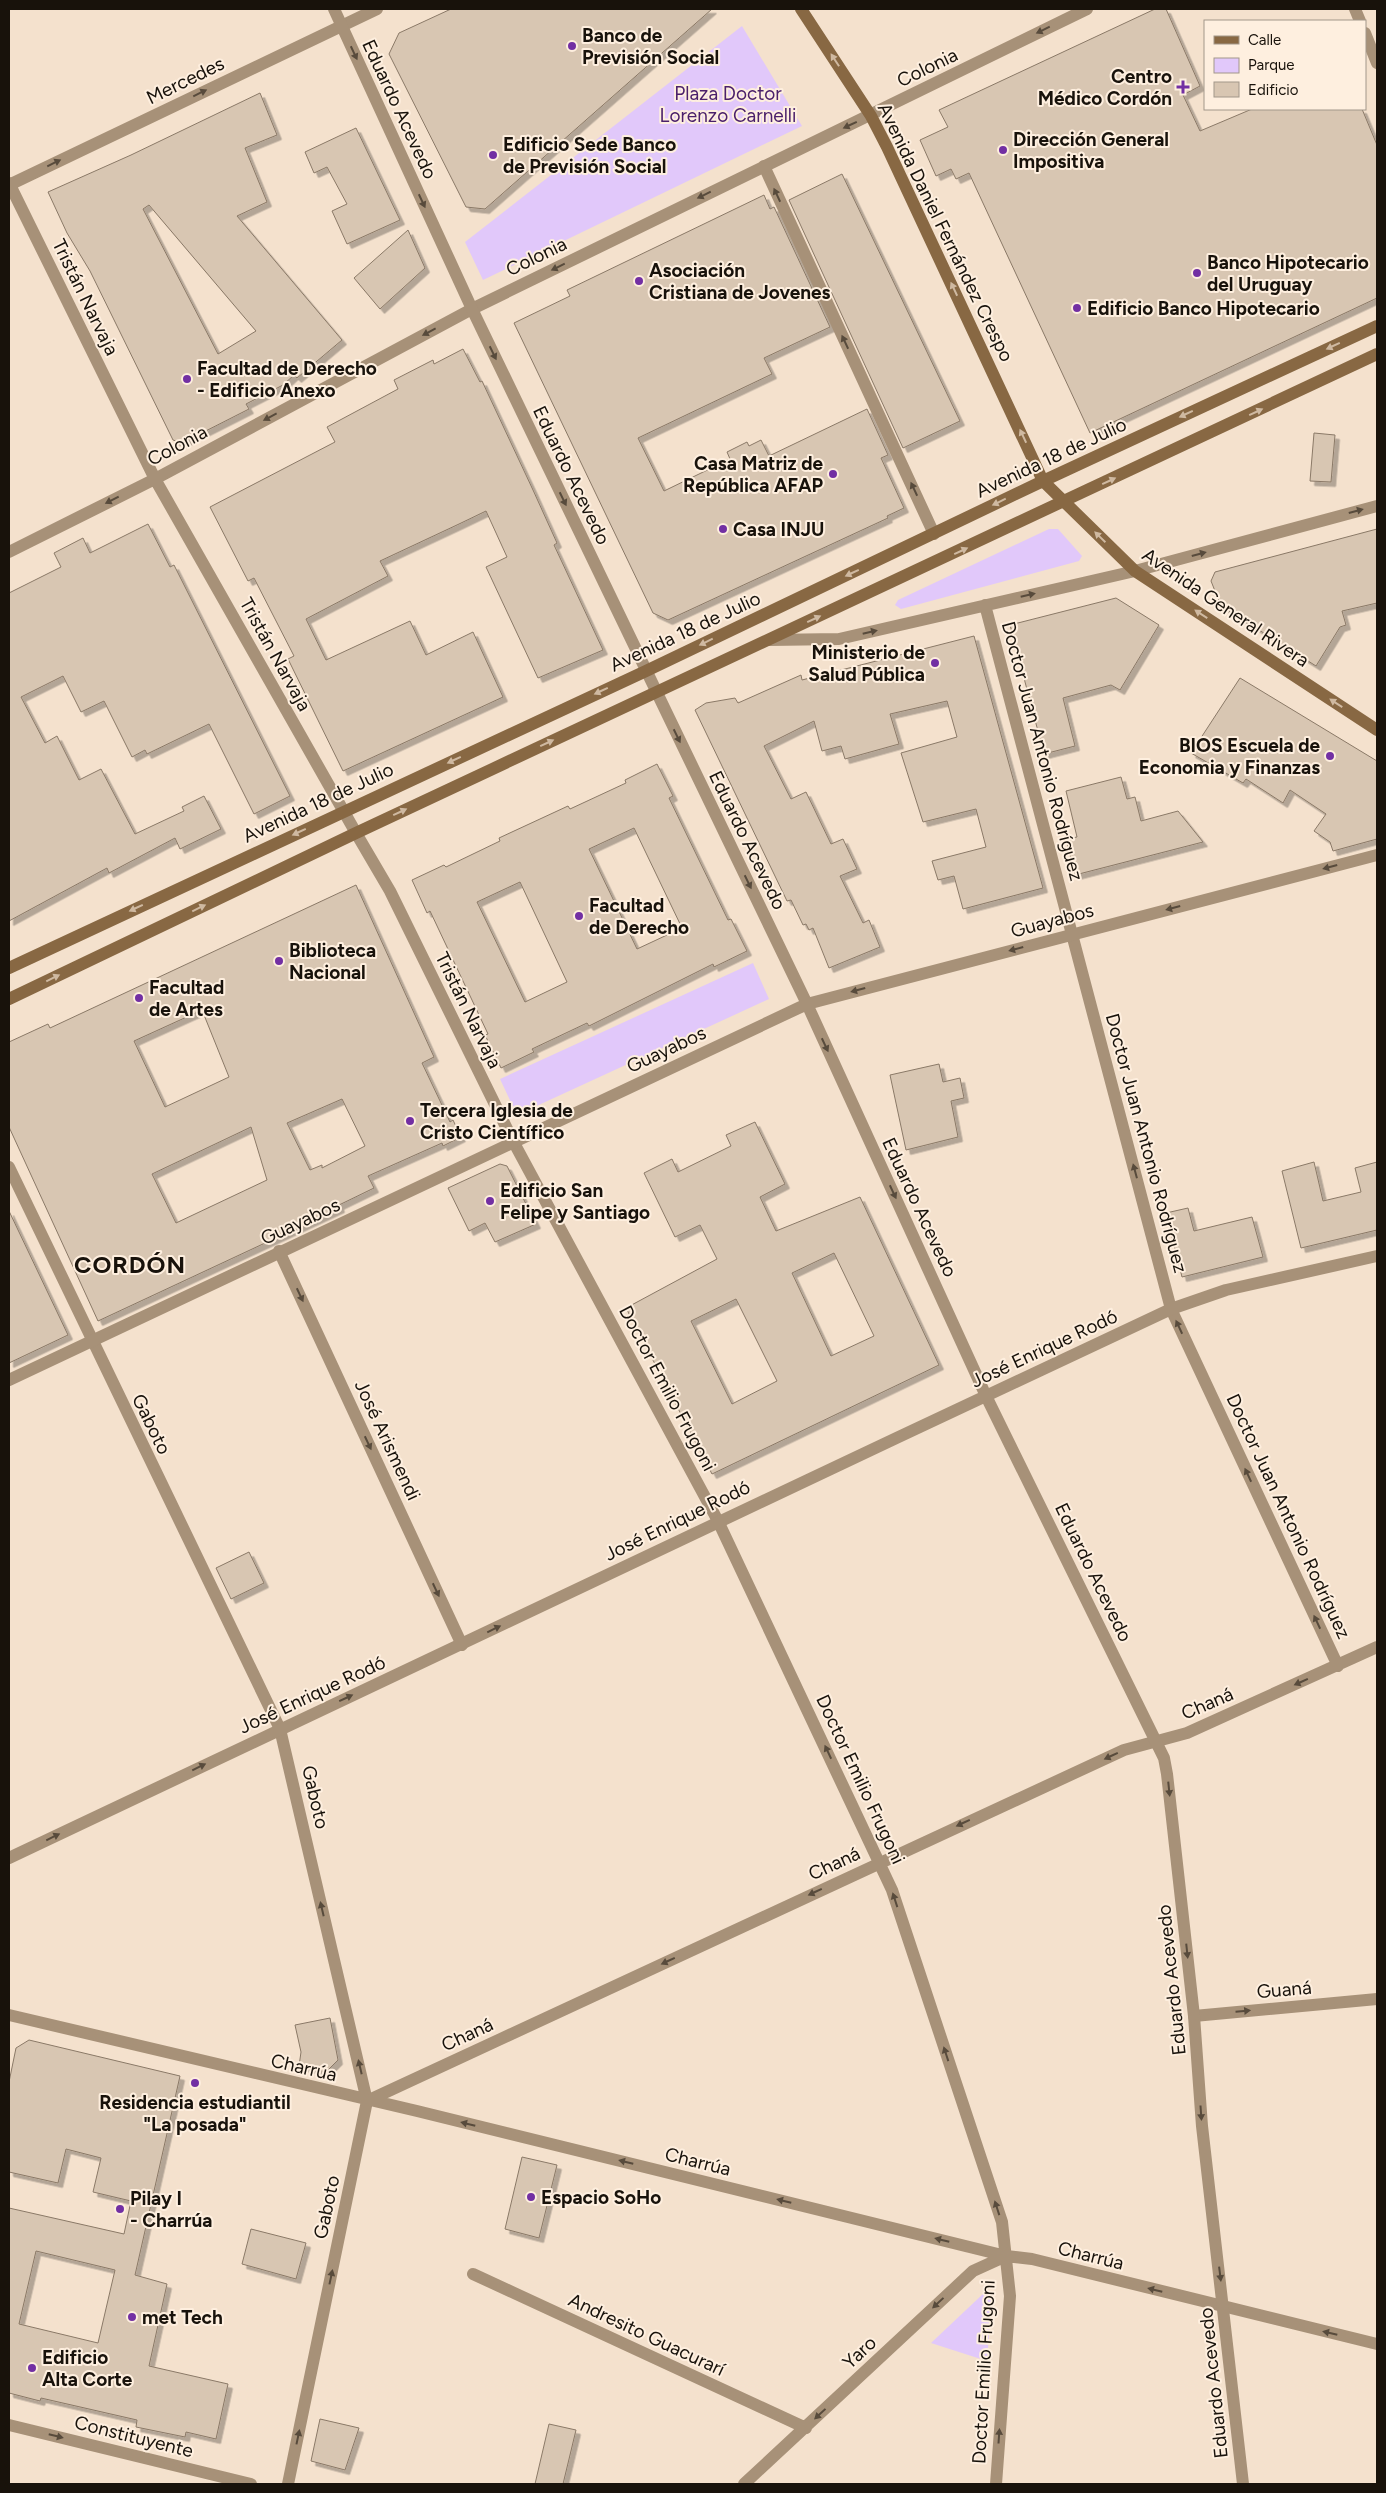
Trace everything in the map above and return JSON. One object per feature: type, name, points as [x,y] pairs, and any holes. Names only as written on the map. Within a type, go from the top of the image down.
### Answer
[{"type":"main road","name":"Avenida Daniel Fernández Crespo","points":[[801,9],[871,116],[1043,481]]},
{"type":"main road","name":"Avenida 18 de Julio","points":[[9,968],[646,671],[1043,481],[1377,326]]},
{"type":"main road","points":[[9,999],[356,833],[1377,354]]},
{"type":"main road","name":"Avenida General Rivera","points":[[1043,481],[1135,571],[1377,730]]},
{"type":"street","name":"Eduardo Acevedo","points":[[334,9],[472,309],[807,1004],[986,1396],[1157,1742],[1167,1774],[1194,2016],[1202,2126],[1243,2484]]},
{"type":"street","name":"Mercedes","points":[[9,184],[377,9]]},
{"type":"street","name":"Colonia","points":[[9,552],[155,479],[472,309],[1087,9]]},
{"type":"street","points":[[1366,36],[1377,64]]},
{"type":"street","points":[[764,166],[934,534]]},
{"type":"street","name":"Tristán Narvaja","points":[[9,184],[155,479],[390,891],[513,1141]]},
{"type":"street","points":[[769,640],[840,639],[1135,571],[1377,506]]},
{"type":"street","name":"Doctor Juan Antonio Rodríguez","points":[[985,605],[1171,1309],[1338,1666]]},
{"type":"street","name":"Guayabos","points":[[9,1380],[279,1251],[807,1004],[1377,855]]},
{"type":"street","name":"Doctor Emilio Frugoni","points":[[513,1141],[718,1521],[892,1890],[1002,2222],[1010,2296],[996,2484]]},
{"type":"street","name":"Gaboto","points":[[9,1167],[91,1341],[280,1729],[368,2101],[288,2484]]},
{"type":"street","name":"José Arismendi","points":[[279,1251],[462,1645]]},
{"type":"street","name":"José Enrique Rodó","points":[[9,1858],[462,1645],[718,1521],[1171,1309],[1226,1290],[1377,1256]]},
{"type":"street","name":"Chaná","points":[[368,2101],[1124,1750],[1187,1733],[1377,1647]]},
{"type":"street","name":"Guaná","points":[[1194,2016],[1377,1999]]},
{"type":"street","name":"Charrúa","points":[[9,2015],[417,2111],[1006,2256],[1032,2260],[1377,2344]]},
{"type":"street","name":"Yaro","points":[[744,2484],[973,2271],[1006,2256]]},
{"type":"street","name":"Andresito Guacurarí","points":[[473,2274],[806,2428]]},
{"type":"street","name":"Constituyente","points":[[9,2425],[251,2484]]},
{"type":"green space","name":"Plaza Doctor Lorenzo Carnelli","points":[[742,26],[802,126],[483,280],[465,242]]},
{"type":"green space","points":[[1049,529],[1058,529],[1082,556],[1079,561],[901,609],[895,605],[898,600]]},
{"type":"green space","points":[[753,963],[769,999],[517,1115],[500,1079]]},
{"type":"green space","points":[[984,2293],[992,2297],[987,2361],[931,2343]]},
{"type":"building","name":"Edificio Sede Banco de Previsión Social","points":[[451,9],[712,9],[485,209],[466,207],[389,54],[399,33]]},
{"type":"building","name":"Banco Hipotecario del Uruguay","points":[[1155,9],[1166,9],[1200,86],[1183,95],[1200,131],[1250,110],[1362,110],[1377,145],[1377,298],[1090,433],[969,173],[956,179],[951,169],[936,176],[920,140],[948,127],[939,110]]},
{"type":"building","points":[[260,93],[277,135],[245,148],[267,202],[237,216],[342,340],[297,378],[294,375],[283,385],[246,404],[249,409],[182,443],[173,440],[90,271],[67,233],[48,192],[131,155]],"holes":[[[149,205],[256,331],[218,354],[143,209]]]},
{"type":"building","points":[[356,128],[400,220],[347,244],[332,211],[347,204],[327,167],[314,173],[305,152]]},
{"type":"building","points":[[842,174],[960,421],[903,448],[789,200]]},
{"type":"building","points":[[764,195],[770,209],[774,207],[830,327],[764,358],[772,374],[638,438],[664,491],[730,459],[727,452],[747,442],[749,446],[761,440],[769,456],[867,409],[888,455],[881,458],[904,508],[887,516],[888,518],[668,620],[653,613],[514,323],[570,296],[567,290]]},
{"type":"building","points":[[408,230],[425,268],[380,309],[354,278]]},
{"type":"building","points":[[463,349],[480,382],[482,381],[533,490],[557,543],[554,545],[603,650],[538,678],[486,567],[507,557],[486,511],[380,561],[388,576],[306,619],[326,660],[410,621],[426,655],[473,632],[503,697],[343,771],[288,659],[294,656],[254,578],[248,581],[210,507],[335,442],[327,427],[398,389],[394,380],[433,360],[434,364]]},
{"type":"building","points":[[1314,433],[1335,435],[1331,482],[1310,481]]},
{"type":"building","points":[[148,524],[170,567],[174,565],[290,796],[254,814],[209,724],[147,754],[145,750],[132,757],[104,701],[81,712],[63,676],[21,697],[45,743],[57,736],[79,780],[101,769],[135,834],[184,811],[182,807],[204,796],[221,829],[180,849],[175,838],[109,873],[107,868],[9,921],[9,593],[61,567],[54,553],[83,538],[90,553]]},
{"type":"building","points":[[1377,529],[1377,603],[1342,611],[1346,625],[1340,627],[1316,666],[1221,606],[1211,581],[1215,572]]},
{"type":"building","points":[[1116,598],[1159,625],[1120,690],[1111,685],[1063,698],[1075,746],[1044,754],[1010,625]]},
{"type":"building","points":[[974,636],[1043,888],[963,909],[954,876],[938,880],[932,861],[986,847],[976,809],[923,822],[901,753],[957,737],[947,701],[890,714],[899,744],[845,759],[841,746],[822,751],[814,721],[764,746],[791,799],[806,792],[831,844],[843,839],[857,869],[840,876],[863,923],[869,920],[880,947],[829,968],[813,928],[809,930],[806,924],[803,925],[791,900],[787,901],[695,710],[706,703],[735,698],[738,703],[801,675],[802,680]]},
{"type":"building","points":[[1240,678],[1377,761],[1377,839],[1333,851],[1330,842],[1314,831],[1326,814],[1290,790],[1283,803],[1246,779],[1243,783],[1191,753]]},
{"type":"building","name":"Facultad de Derecho","points":[[657,764],[673,796],[669,798],[728,920],[731,919],[747,951],[714,967],[713,964],[589,1026],[587,1023],[532,1049],[534,1052],[501,1068],[485,1035],[488,1034],[430,911],[427,913],[412,880],[444,865],[446,867],[500,841],[499,838],[568,806],[570,809],[626,783],[625,780]],"holes":[[[634,828],[682,928],[637,949],[589,849]],[[520,882],[567,982],[525,1002],[477,902]]]},
{"type":"building","points":[[1121,777],[1127,799],[1135,797],[1141,821],[1178,811],[1203,842],[1075,875],[1066,839],[1077,837],[1066,791]]},
{"type":"building","points":[[356,885],[434,1057],[422,1063],[450,1122],[453,1120],[461,1137],[443,1146],[442,1143],[368,1176],[374,1188],[339,1205],[340,1208],[98,1321],[9,1127],[9,1042],[48,1024],[50,1028]],"holes":[[[202,1010],[229,1077],[165,1107],[134,1041]],[[342,1099],[365,1146],[322,1168],[322,1165],[310,1170],[287,1123]],[[251,1127],[267,1180],[176,1223],[152,1174]]]},
{"type":"building","points":[[939,1064],[943,1082],[960,1078],[964,1098],[951,1101],[958,1137],[906,1150],[890,1075]]},
{"type":"building","points":[[755,1122],[785,1184],[760,1197],[776,1231],[860,1197],[939,1365],[712,1474],[626,1308],[717,1259],[700,1225],[675,1237],[644,1173],[672,1159],[678,1172],[731,1146],[726,1135]],"holes":[[[834,1253],[874,1336],[831,1356],[792,1273]],[[736,1299],[777,1381],[732,1404],[691,1321]]]},
{"type":"building","points":[[1314,1162],[1323,1201],[1361,1192],[1355,1168],[1377,1162],[1377,1230],[1301,1248],[1282,1171]]},
{"type":"building","name":"Edificio San Felipe y Santiago","points":[[500,1164],[507,1166],[536,1224],[495,1242],[485,1223],[469,1231],[448,1188]]},
{"type":"building","points":[[1188,1208],[1194,1231],[1252,1217],[1263,1257],[1182,1277],[1166,1213]]},
{"type":"building","points":[[9,1211],[68,1335],[9,1363]]},
{"type":"building","points":[[249,1552],[264,1583],[231,1599],[216,1568]]},
{"type":"building","points":[[330,2018],[338,2060],[326,2072],[299,2066],[301,2052],[295,2025]]},
{"type":"building","points":[[29,2040],[180,2076],[135,2275],[167,2284],[149,2366],[228,2384],[216,2439],[186,2432],[185,2437],[136,2427],[137,2420],[41,2398],[40,2401],[9,2393],[9,2208],[124,2234],[131,2201],[93,2192],[101,2158],[66,2149],[58,2183],[9,2172],[9,2082],[16,2048]],"holes":[[[36,2251],[115,2270],[98,2343],[19,2324]]]},
{"type":"building","name":"Espacio SoHo","points":[[522,2157],[557,2165],[539,2238],[505,2229]]},
{"type":"building","points":[[251,2229],[306,2243],[296,2279],[242,2264]]},
{"type":"building","points":[[320,2419],[359,2428],[345,2470],[311,2461]]},
{"type":"building","points":[[549,2424],[576,2430],[563,2484],[535,2484]]},
{"type":"place","name":"Banco de Previsión Social","points":[[572,46]]},
{"type":"place","name":"Centro Médico Cordón","points":[[1183,87]]},
{"type":"place","name":"Dirección General Impositiva","points":[[1003,150]]},
{"type":"place","name":"Edificio Sede Banco de Previsión Social","points":[[493,155]]},
{"type":"place","name":"Banco Hipotecario del Uruguay","points":[[1197,273]]},
{"type":"place","name":"Asociación Cristiana de Jovenes","points":[[639,281]]},
{"type":"place","name":"Edificio Banco Hipotecario","points":[[1077,308]]},
{"type":"place","name":"Facultad de Derecho - Edificio Anexo","points":[[187,379]]},
{"type":"place","name":"Casa Matriz de República AFAP","points":[[833,474]]},
{"type":"place","name":"Casa INJU","points":[[723,529]]},
{"type":"place","name":"Ministerio de Salud Pública","points":[[935,663]]},
{"type":"place","name":"BIOS Escuela de Economia y Finanzas","points":[[1330,756]]},
{"type":"place","name":"Facultad de Derecho","points":[[579,916]]},
{"type":"place","name":"Biblioteca Nacional","points":[[279,961]]},
{"type":"place","name":"Facultad de Artes","points":[[139,998]]},
{"type":"place","name":"Tercera Iglesia de Cristo Científico","points":[[410,1121]]},
{"type":"place","name":"Edificio San Felipe y Santiago","points":[[490,1201]]},
{"type":"place","name":"Residencia estudiantil \"La posada\"","points":[[195,2083]]},
{"type":"place","name":"Espacio SoHo","points":[[531,2197]]},
{"type":"place","name":"Pilay I - Charrúa","points":[[120,2209]]},
{"type":"place","name":"met Tech","points":[[132,2317]]},
{"type":"place","name":"Edificio Alta Corte","points":[[32,2368]]},
{"type":"district","name":"CORDÓN","points":[[130,1265]]}]
